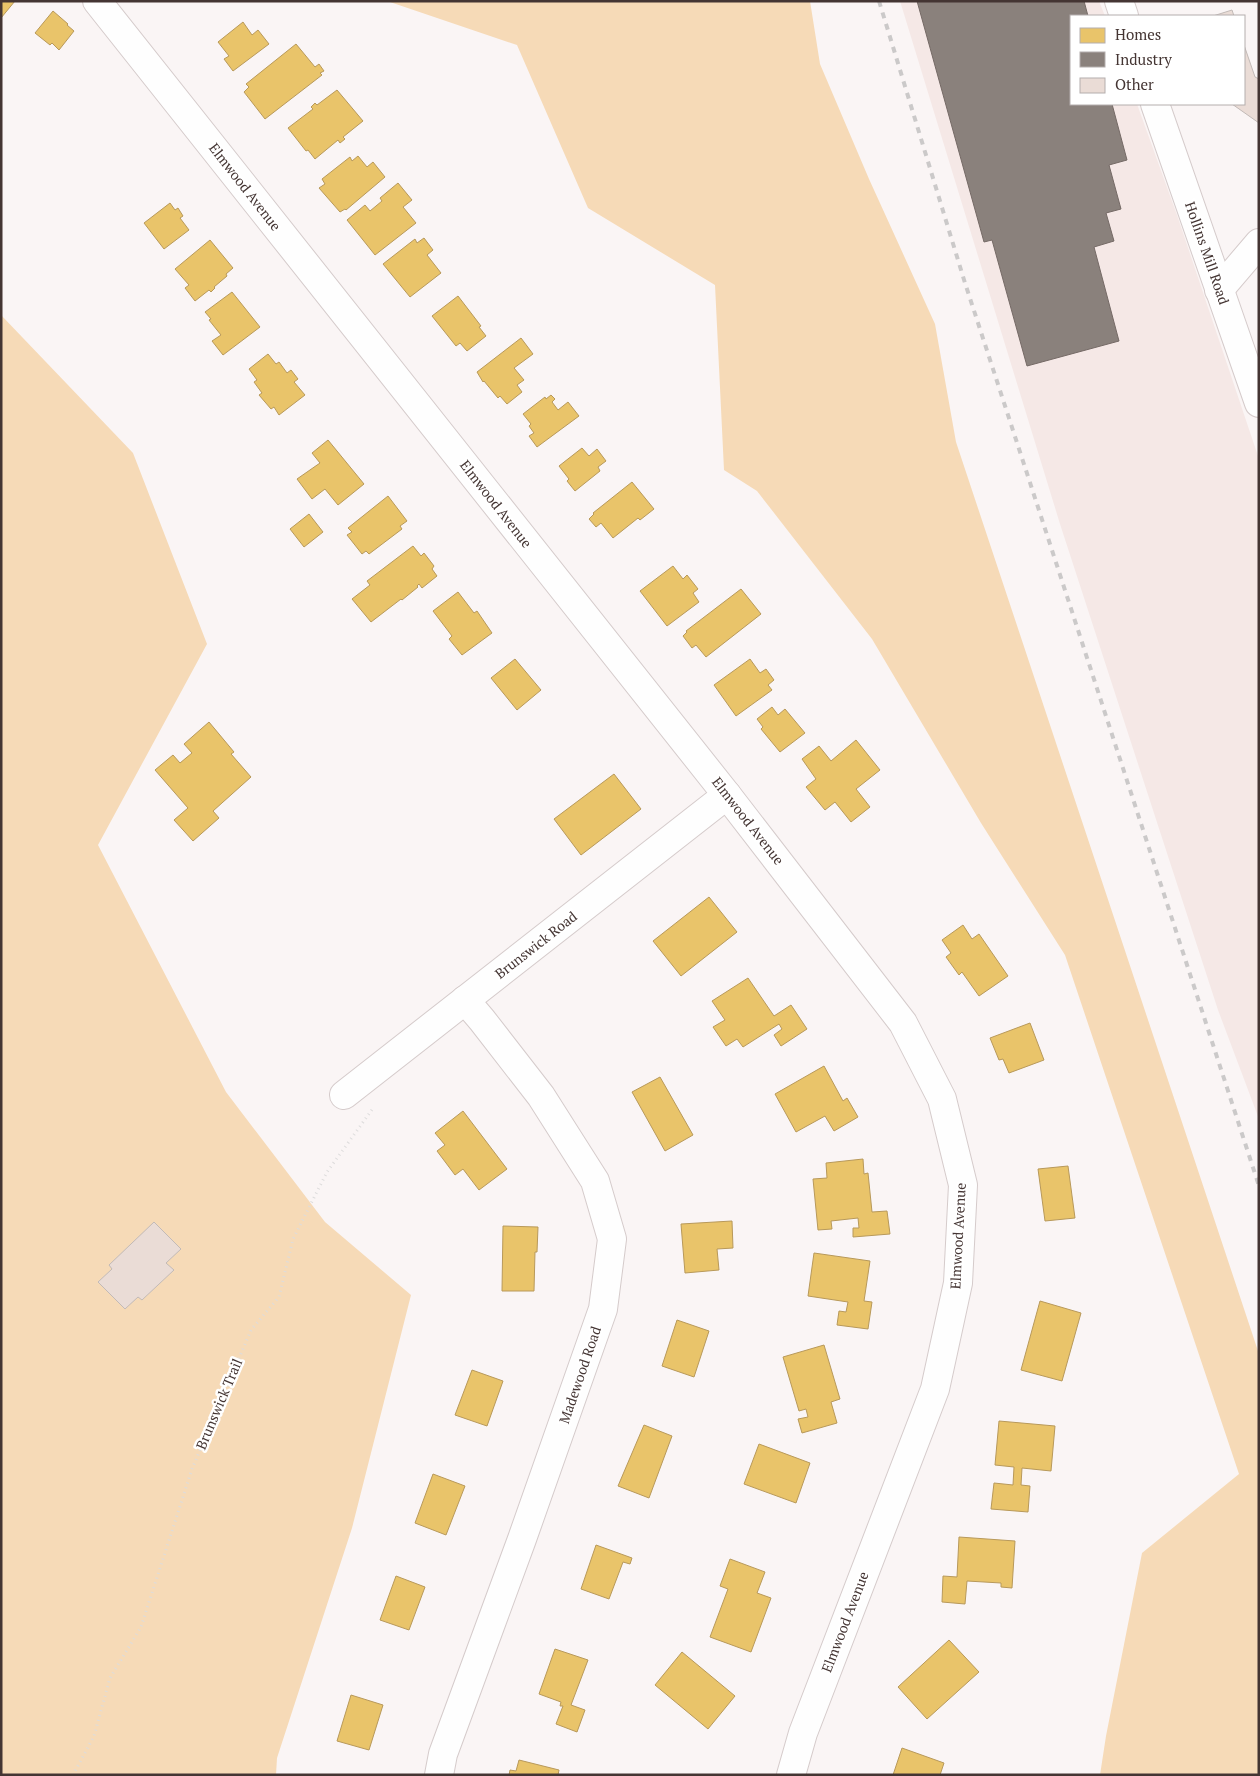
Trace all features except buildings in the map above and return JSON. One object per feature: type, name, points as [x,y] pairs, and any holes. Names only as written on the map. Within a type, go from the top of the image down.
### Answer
[{"type":"street","name":"Elmwood Avenue","points":[[97,1],[728,795],[902,1023],[942,1099],[964,1185],[958,1283],[935,1390],[803,1734],[791,1775]]},
{"type":"street","points":[[1119,1],[1124,15]]},
{"type":"street","name":"Hollins Mill Road","points":[[1155,105],[1259,403]]},
{"type":"street","points":[[1220,290],[1259,243]]},
{"type":"street","name":"Brunswick Road","points":[[344,1095],[728,795]]},
{"type":"street","name":"Madewood Road","points":[[439,1775],[443,1754],[522,1539],[603,1309],[612,1239],[595,1181],[541,1096],[465,1000]]},
{"type":"path","name":"Brunswick Trail","points":[[73,1775],[94,1736],[110,1678],[141,1627],[192,1469],[250,1330],[279,1297],[292,1239],[327,1172],[376,1104]]},
{"type":"shaded area","points":[[387,1],[810,1],[820,64],[869,179],[935,324],[956,442],[1259,1354],[1259,1775],[1100,1775],[1142,1553],[1239,1474],[1065,955],[981,823],[872,639],[757,491],[724,470],[715,285],[588,208],[517,45]]},
{"type":"shaded area","points":[[900,1],[1099,1],[1105,15],[1070,15],[1070,105],[1137,105],[1177,215],[1259,459],[1259,1119],[1218,1010],[1060,524]]},
{"type":"shaded area","points":[[1,315],[133,453],[207,644],[98,845],[226,1092],[325,1222],[411,1295],[352,1528],[277,1758],[276,1775],[1,1775]]},
{"type":"railway","points":[[879,1],[965,283],[1259,1186]]}]
